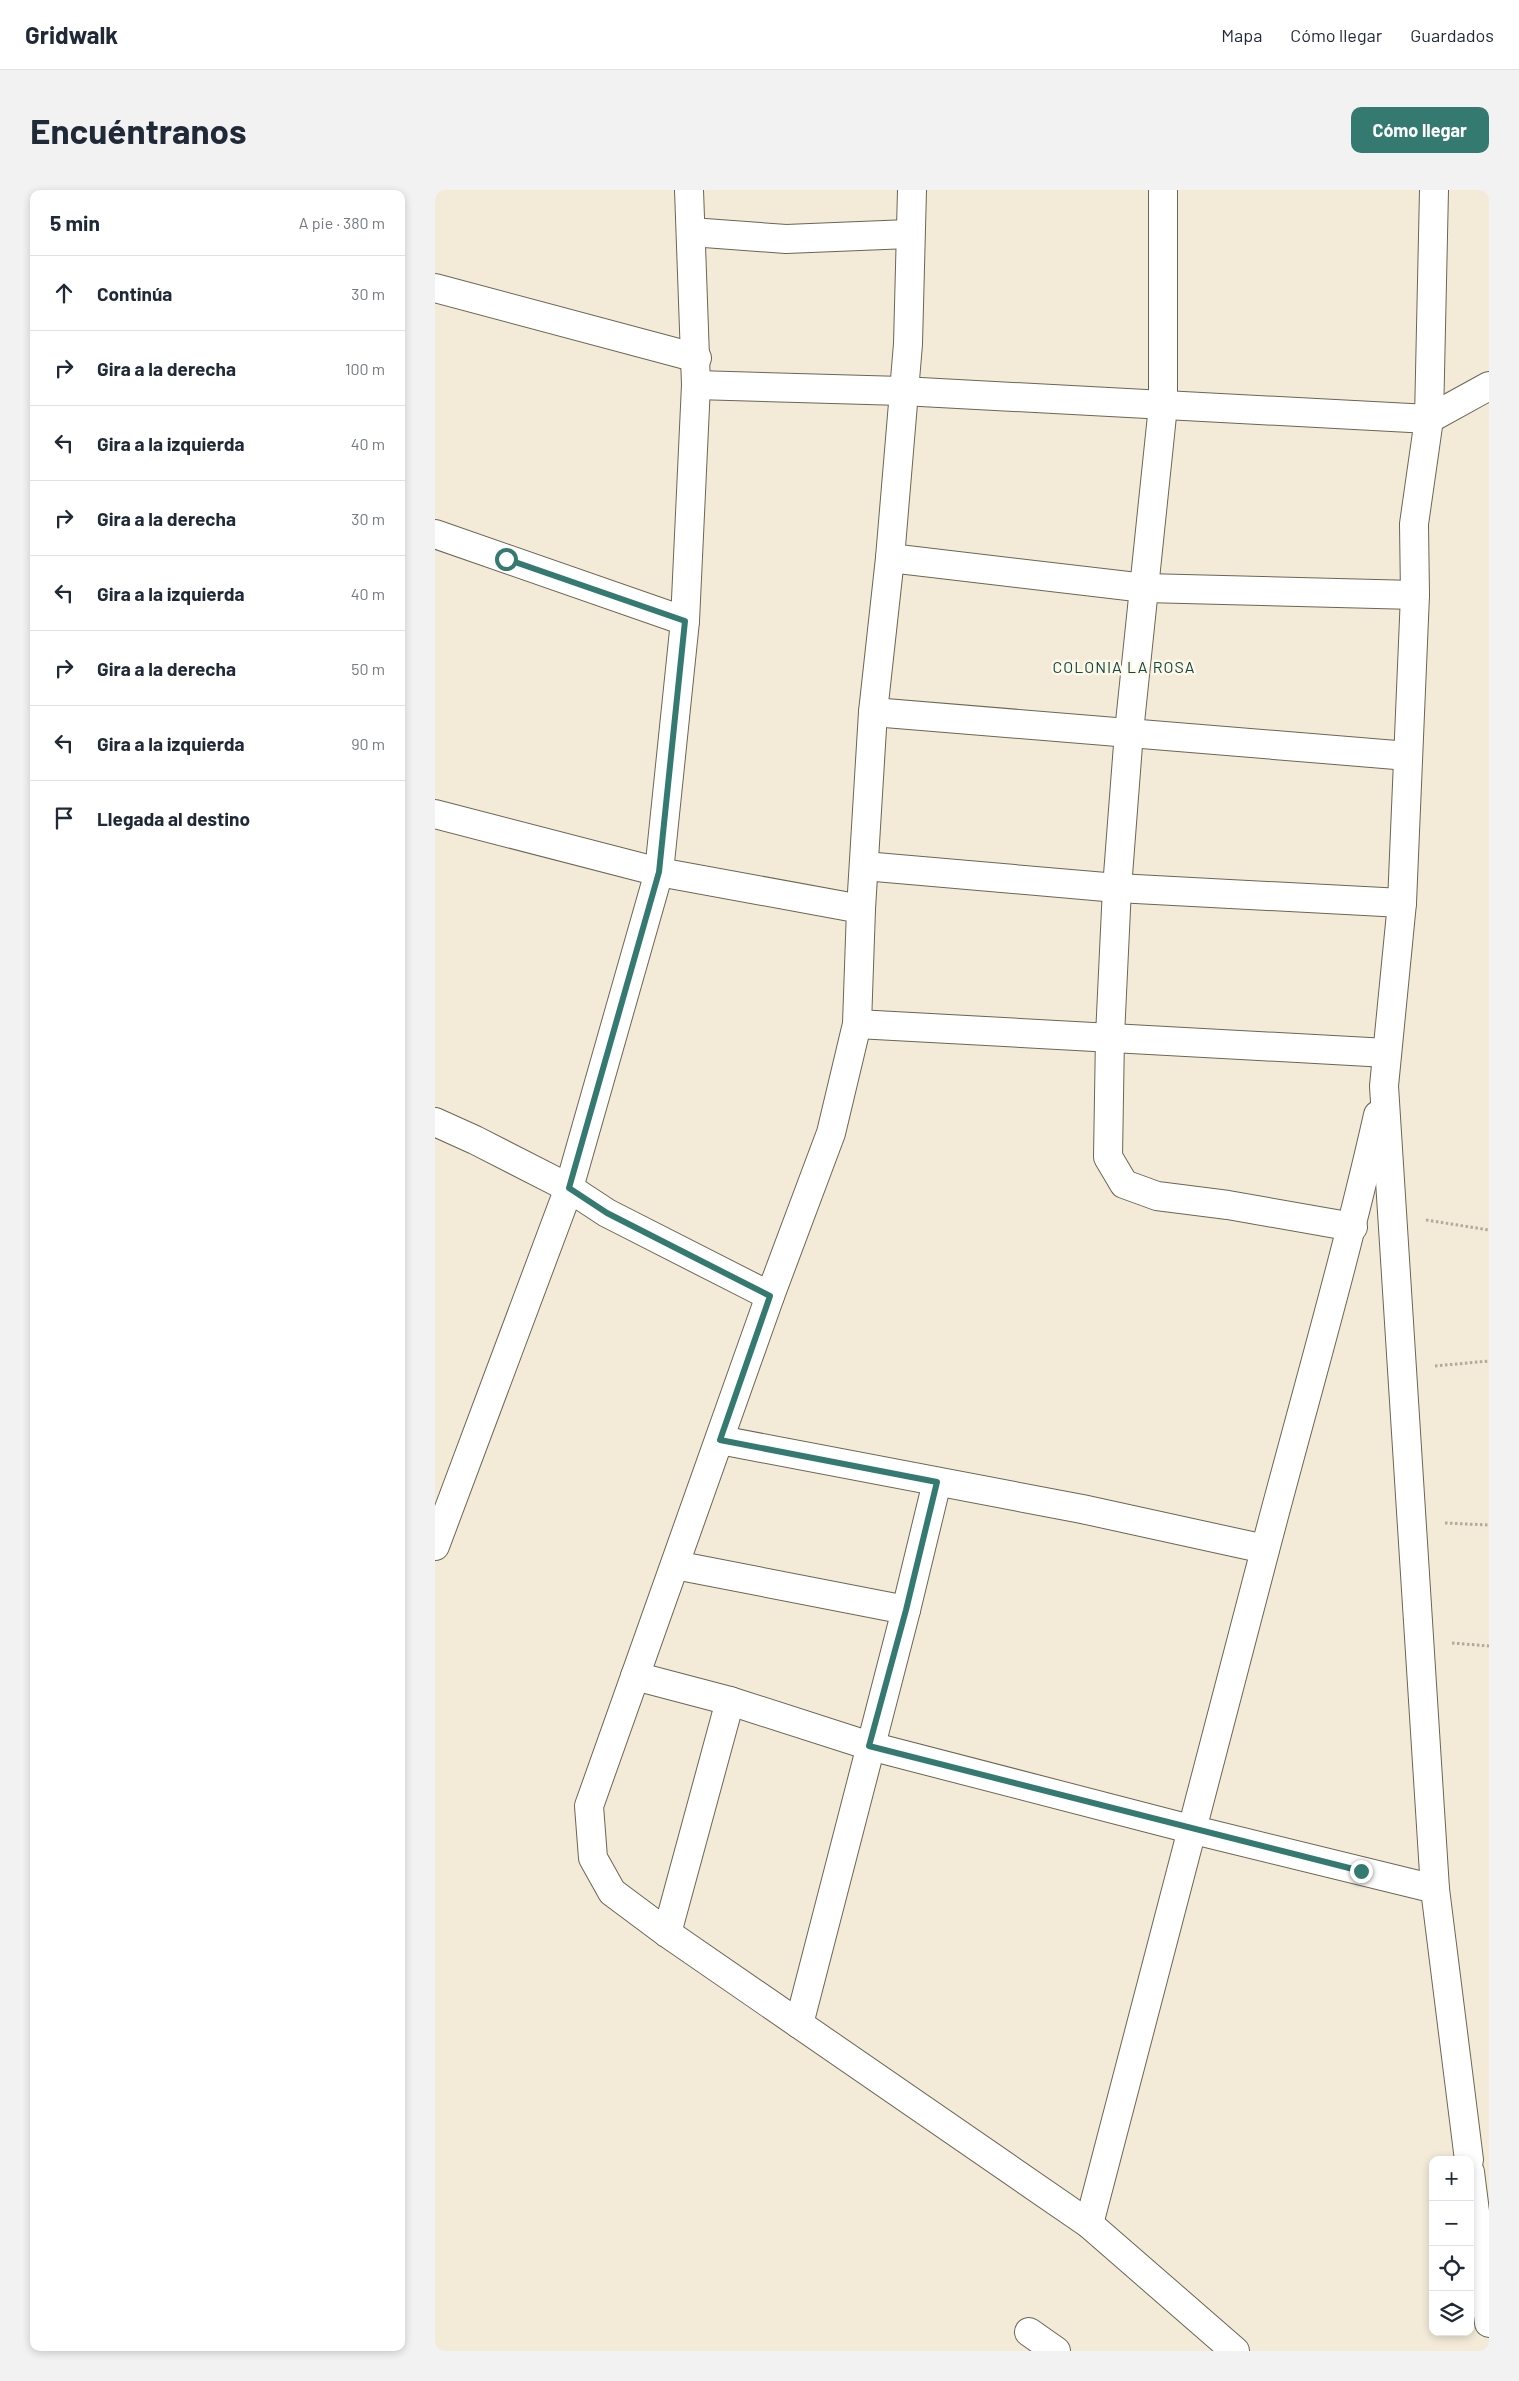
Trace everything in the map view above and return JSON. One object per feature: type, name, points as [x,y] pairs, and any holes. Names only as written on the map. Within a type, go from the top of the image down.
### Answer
[{"type":"street","points":[[435,1546],[569,1188],[659,872],[685,621],[696,371],[689,190]]},
{"type":"street","points":[[911,190],[908,344],[902,391],[890,558],[873,712],[861,909],[857,1024],[831,1133],[770,1296],[589,1806],[593,1858],[612,1892],[667,1933],[1089,2224],[1235,2351]]},
{"type":"street","points":[[1163,190],[1163,406],[1129,732],[1117,888],[1110,1036],[1108,1157],[1124,1184],[1164,1197],[1228,1205],[1353,1227]]},
{"type":"street","points":[[1089,2224],[1194,1830],[1265,1549],[1353,1227],[1384,1086],[1402,903],[1415,595],[1414,524],[1429,419],[1434,190]]},
{"type":"street","points":[[691,232],[786,238],[909,234]]},
{"type":"street","points":[[435,288],[696,371],[902,391],[1429,419],[1489,386]]},
{"type":"street","points":[[435,534],[685,621]]},
{"type":"street","points":[[890,558],[1145,588],[1415,595]]},
{"type":"street","points":[[873,712],[1408,756]]},
{"type":"street","points":[[435,814],[659,872],[861,909]]},
{"type":"street","points":[[864,866],[1117,888],[1402,903]]},
{"type":"street","points":[[857,1024],[1110,1036],[1387,1053]]},
{"type":"street","points":[[1384,1086],[1435,1889],[1468,2156]]},
{"type":"street","points":[[435,1122],[475,1140],[569,1188],[607,1213],[770,1296]]},
{"type":"street","points":[[720,1440],[1082,1509],[1265,1549]]},
{"type":"street","points":[[799,2024],[869,1746],[906,1610],[937,1482]]},
{"type":"street","points":[[675,1565],[906,1610]]},
{"type":"street","points":[[635,1676],[730,1701],[869,1746],[1194,1830],[1435,1889]]},
{"type":"street","points":[[667,1933],[730,1701]]},
{"type":"street","points":[[1474,2201],[1489,2323]]},
{"type":"street","points":[[1029,2332],[1056,2351]]},
{"type":"path","points":[[1393,1215],[1489,1230]]},
{"type":"path","points":[[1402,1369],[1489,1361]]},
{"type":"path","points":[[1412,1521],[1489,1525]]},
{"type":"district","name":"COLONIA LA ROSA","points":[[1124,666]]},
{"type":"route","points":[[506,559],[685,621],[659,872],[569,1188],[607,1213],[770,1296],[720,1440],[937,1482],[906,1610],[869,1746],[1361,1871]]}]
